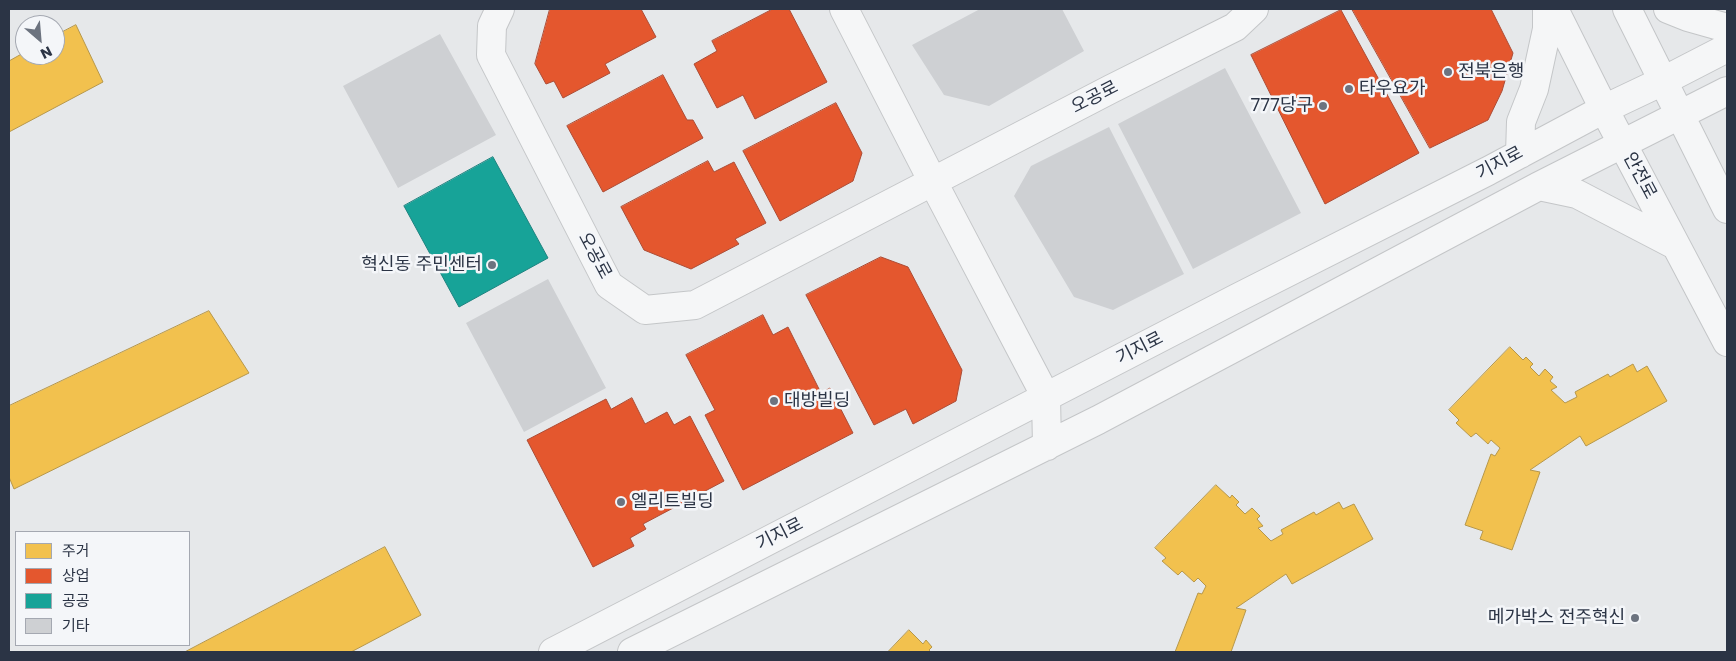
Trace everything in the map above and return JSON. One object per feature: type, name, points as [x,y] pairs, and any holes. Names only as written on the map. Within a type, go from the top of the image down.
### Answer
[{"type":"street","name":"오공로","points":[[500,9],[492,26],[491,55],[608,284],[644,310],[696,306],[1235,27],[1254,9]]},
{"type":"street","points":[[844,9],[1046,397],[1047,446]]},
{"type":"street","points":[[1520,154],[1521,122],[1534,89],[1547,30],[1547,9]]},
{"type":"street","name":"안전로","points":[[1554,9],[1622,144],[1727,342]]},
{"type":"street","points":[[1627,9],[1726,202]]},
{"type":"street","points":[[1668,9],[1727,28]]},
{"type":"street","name":"기지로","points":[[553,652],[1520,154],[1604,108],[1663,81],[1727,48]]},
{"type":"street","points":[[632,652],[1047,446],[1539,186],[1727,91]]},
{"type":"street","points":[[1539,186],[1577,194],[1675,245]]},
{"type":"building: 주거","points":[[76,25],[103,82],[9,132],[9,61],[15,58],[15,65],[65,65],[65,31]]},
{"type":"building: 주거","points":[[209,311],[249,373],[14,489],[9,477],[9,406]]},
{"type":"building: 주거","points":[[1510,347],[1523,360],[1526,357],[1533,364],[1530,367],[1539,376],[1545,369],[1553,377],[1550,381],[1557,387],[1551,390],[1565,403],[1577,397],[1575,392],[1608,374],[1610,377],[1633,364],[1637,372],[1647,366],[1667,401],[1586,446],[1580,436],[1530,470],[1540,472],[1512,550],[1480,539],[1483,531],[1465,525],[1491,454],[1495,456],[1500,448],[1491,440],[1488,444],[1476,433],[1471,437],[1456,423],[1459,420],[1449,410]]},
{"type":"building: 주거","points":[[1216,485],[1230,498],[1232,495],[1239,502],[1236,505],[1245,514],[1252,508],[1260,516],[1257,519],[1263,526],[1258,528],[1271,541],[1283,534],[1281,530],[1314,512],[1316,515],[1339,502],[1343,509],[1354,504],[1373,539],[1292,584],[1286,574],[1236,608],[1246,610],[1231,652],[1175,652],[1198,593],[1202,594],[1206,586],[1198,578],[1194,582],[1182,571],[1178,575],[1162,561],[1166,558],[1155,548]]},
{"type":"building: 주거","points":[[385,547],[421,615],[351,652],[185,652]]},
{"type":"building: 주거","points":[[909,630],[923,644],[926,640],[932,647],[929,650],[931,652],[888,652]]},
{"type":"building: 상업","points":[[550,9],[641,9],[656,37],[605,64],[610,73],[563,98],[554,81],[546,84],[535,64]]},
{"type":"building: 상업","points":[[773,9],[789,9],[827,82],[755,119],[743,95],[717,108],[694,64],[717,51],[712,41]]},
{"type":"building: 상업","name":"전북은행","points":[[1352,9],[1491,9],[1513,53],[1502,91],[1488,120],[1430,148]]},
{"type":"building: 상업","points":[[1341,10],[1419,153],[1325,204],[1251,55]]},
{"type":"building: 상업","points":[[663,75],[687,120],[693,120],[703,138],[603,192],[567,126]]},
{"type":"building: 상업","points":[[836,103],[862,153],[853,181],[780,221],[743,151]]},
{"type":"building: 상업","points":[[708,161],[714,172],[734,162],[766,223],[735,239],[739,244],[691,269],[644,250],[621,207]]},
{"type":"building: 상업","points":[[881,257],[908,267],[962,370],[956,401],[913,424],[906,409],[874,425],[806,295]]},
{"type":"building: 상업","name":"대방빌딩","points":[[763,315],[773,335],[788,327],[821,393],[830,388],[853,433],[743,490],[705,415],[715,410],[686,355]]},
{"type":"building: 상업","name":"엘리트빌딩","points":[[632,398],[645,424],[667,412],[674,425],[690,416],[724,481],[643,524],[646,529],[630,538],[634,546],[593,567],[527,440],[606,399],[611,409]]},
{"type":"building: 공공","points":[[493,157],[548,258],[459,307],[404,206]]},
{"type":"building: 기타","points":[[980,9],[1062,9],[1084,51],[989,106],[944,95],[912,45]]},
{"type":"building: 기타","points":[[440,34],[496,135],[398,188],[343,86]]},
{"type":"building: 기타","points":[[1225,68],[1301,213],[1193,269],[1118,124]]},
{"type":"building: 기타","points":[[1109,127],[1184,274],[1113,310],[1074,297],[1014,196],[1031,166]]},
{"type":"building: 기타","points":[[548,279],[606,388],[524,432],[466,323]]},
{"type":"place","name":"전북은행","points":[[1448,72]]},
{"type":"place","name":"타우요가","points":[[1349,89]]},
{"type":"place","name":"777당구","points":[[1323,106]]},
{"type":"place","name":"혁신동 주민센터","points":[[492,265]]},
{"type":"place","name":"대방빌딩","points":[[774,401]]},
{"type":"place","name":"엘리트빌딩","points":[[621,502]]},
{"type":"place","name":"메가박스 전주혁신","points":[[1635,618]]}]
